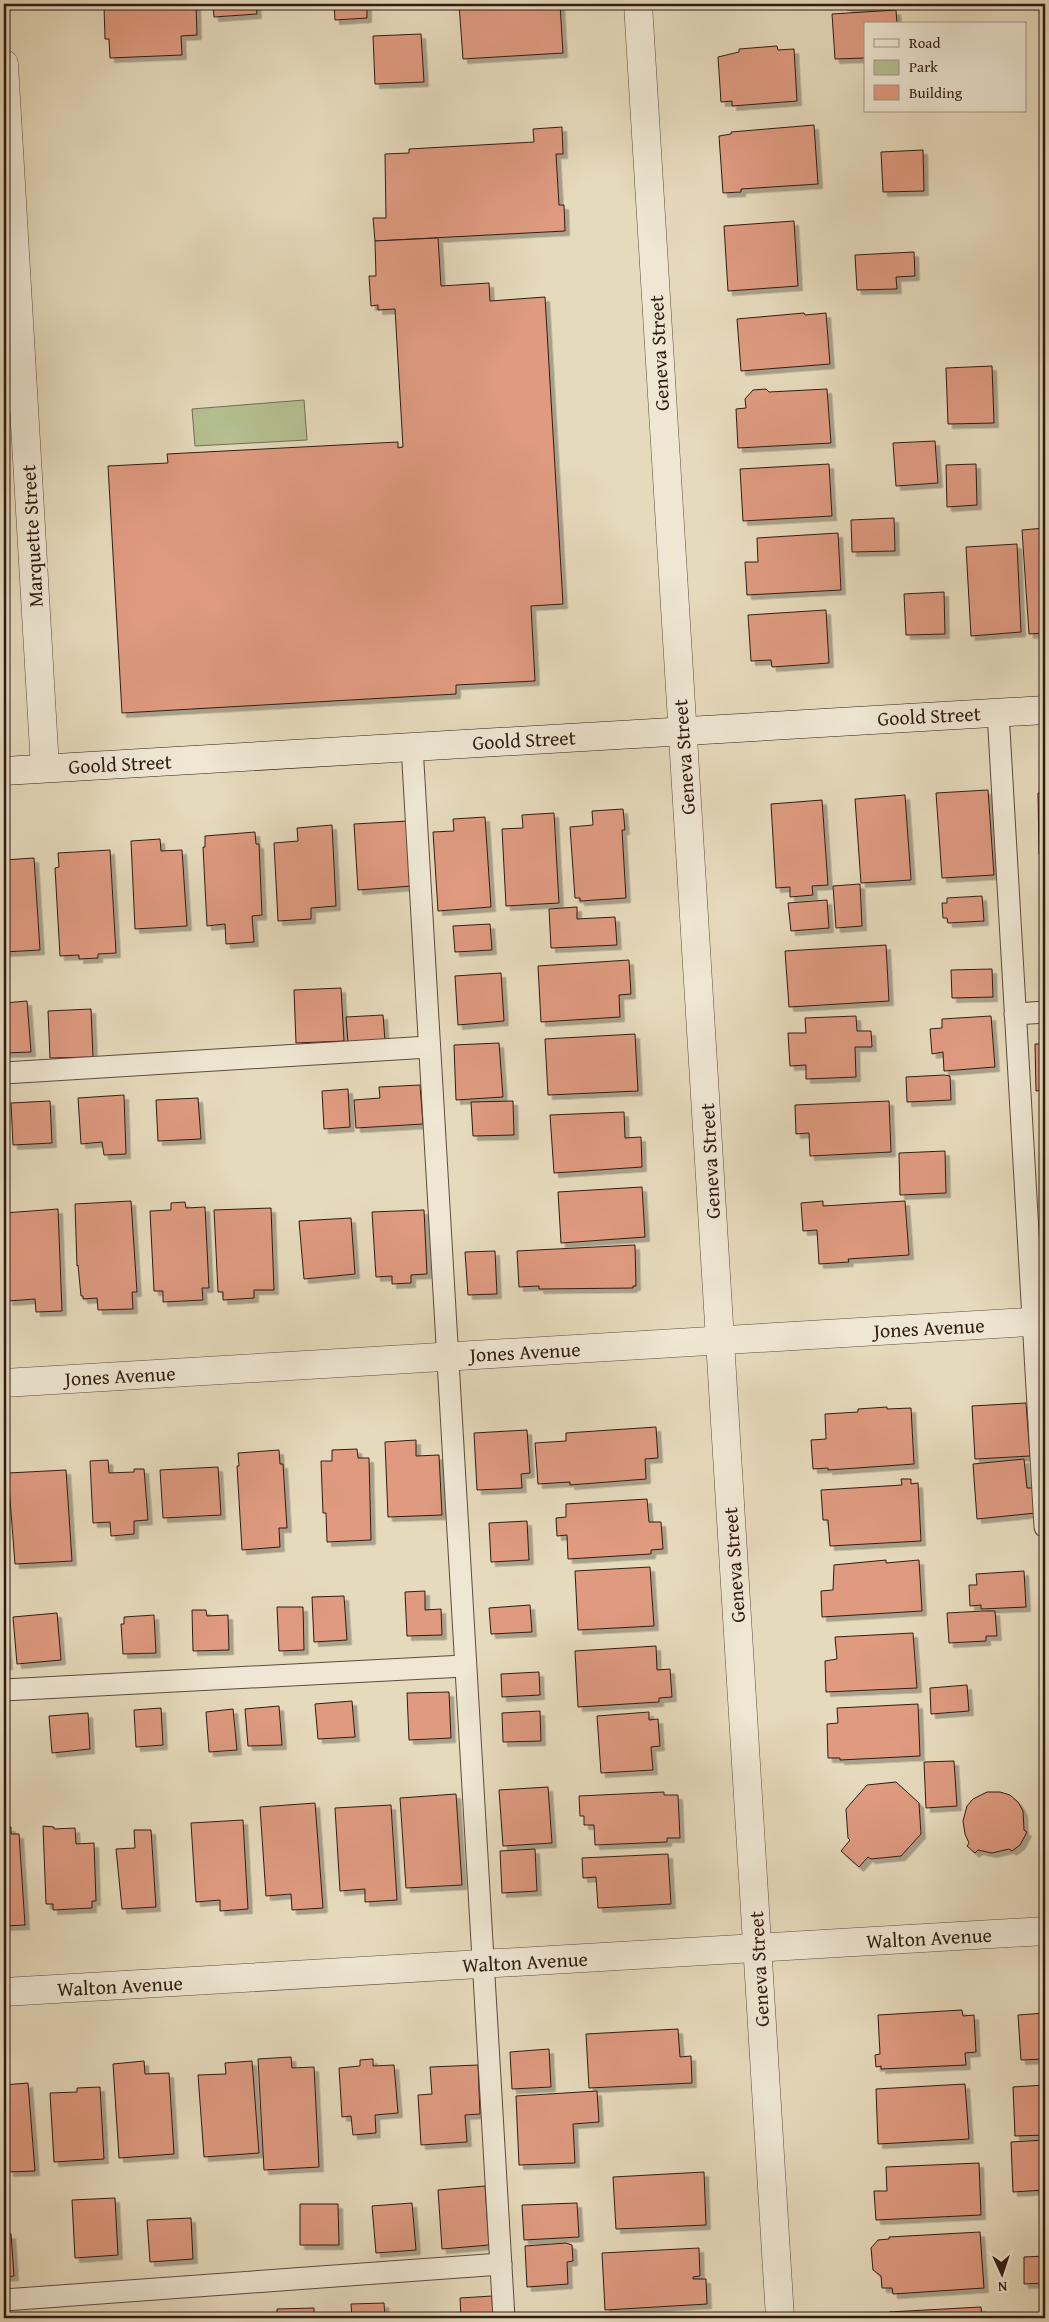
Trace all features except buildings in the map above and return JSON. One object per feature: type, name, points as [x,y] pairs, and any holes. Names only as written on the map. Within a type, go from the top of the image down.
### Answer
[{"type":"street","name":"Geneva Street","points":[[638,4],[780,2318]]},
{"type":"street","name":"Marquette Street","points":[[4,64],[46,768]]},
{"type":"street","name":"Goold Street","points":[[4,771],[1045,710]]},
{"type":"street","name":"Jones Avenue","points":[[4,1383],[1039,1322]]},
{"type":"street","name":"Walton Avenue","points":[[4,1992],[1045,1931]]},
{"type":"lane","points":[[998,712],[1014,1014],[1039,1322],[1045,1527]]},
{"type":"lane","points":[[412,746],[464,1666],[504,2318]]},
{"type":"lane","points":[[1014,1014],[1045,1012]]},
{"type":"lane","points":[[4,1073],[429,1047]]},
{"type":"lane","points":[[4,1690],[464,1666]]},
{"type":"lane","points":[[4,2300],[501,2264]]},
{"type":"green space","points":[[304,400],[307,440],[195,446],[192,409]]}]
